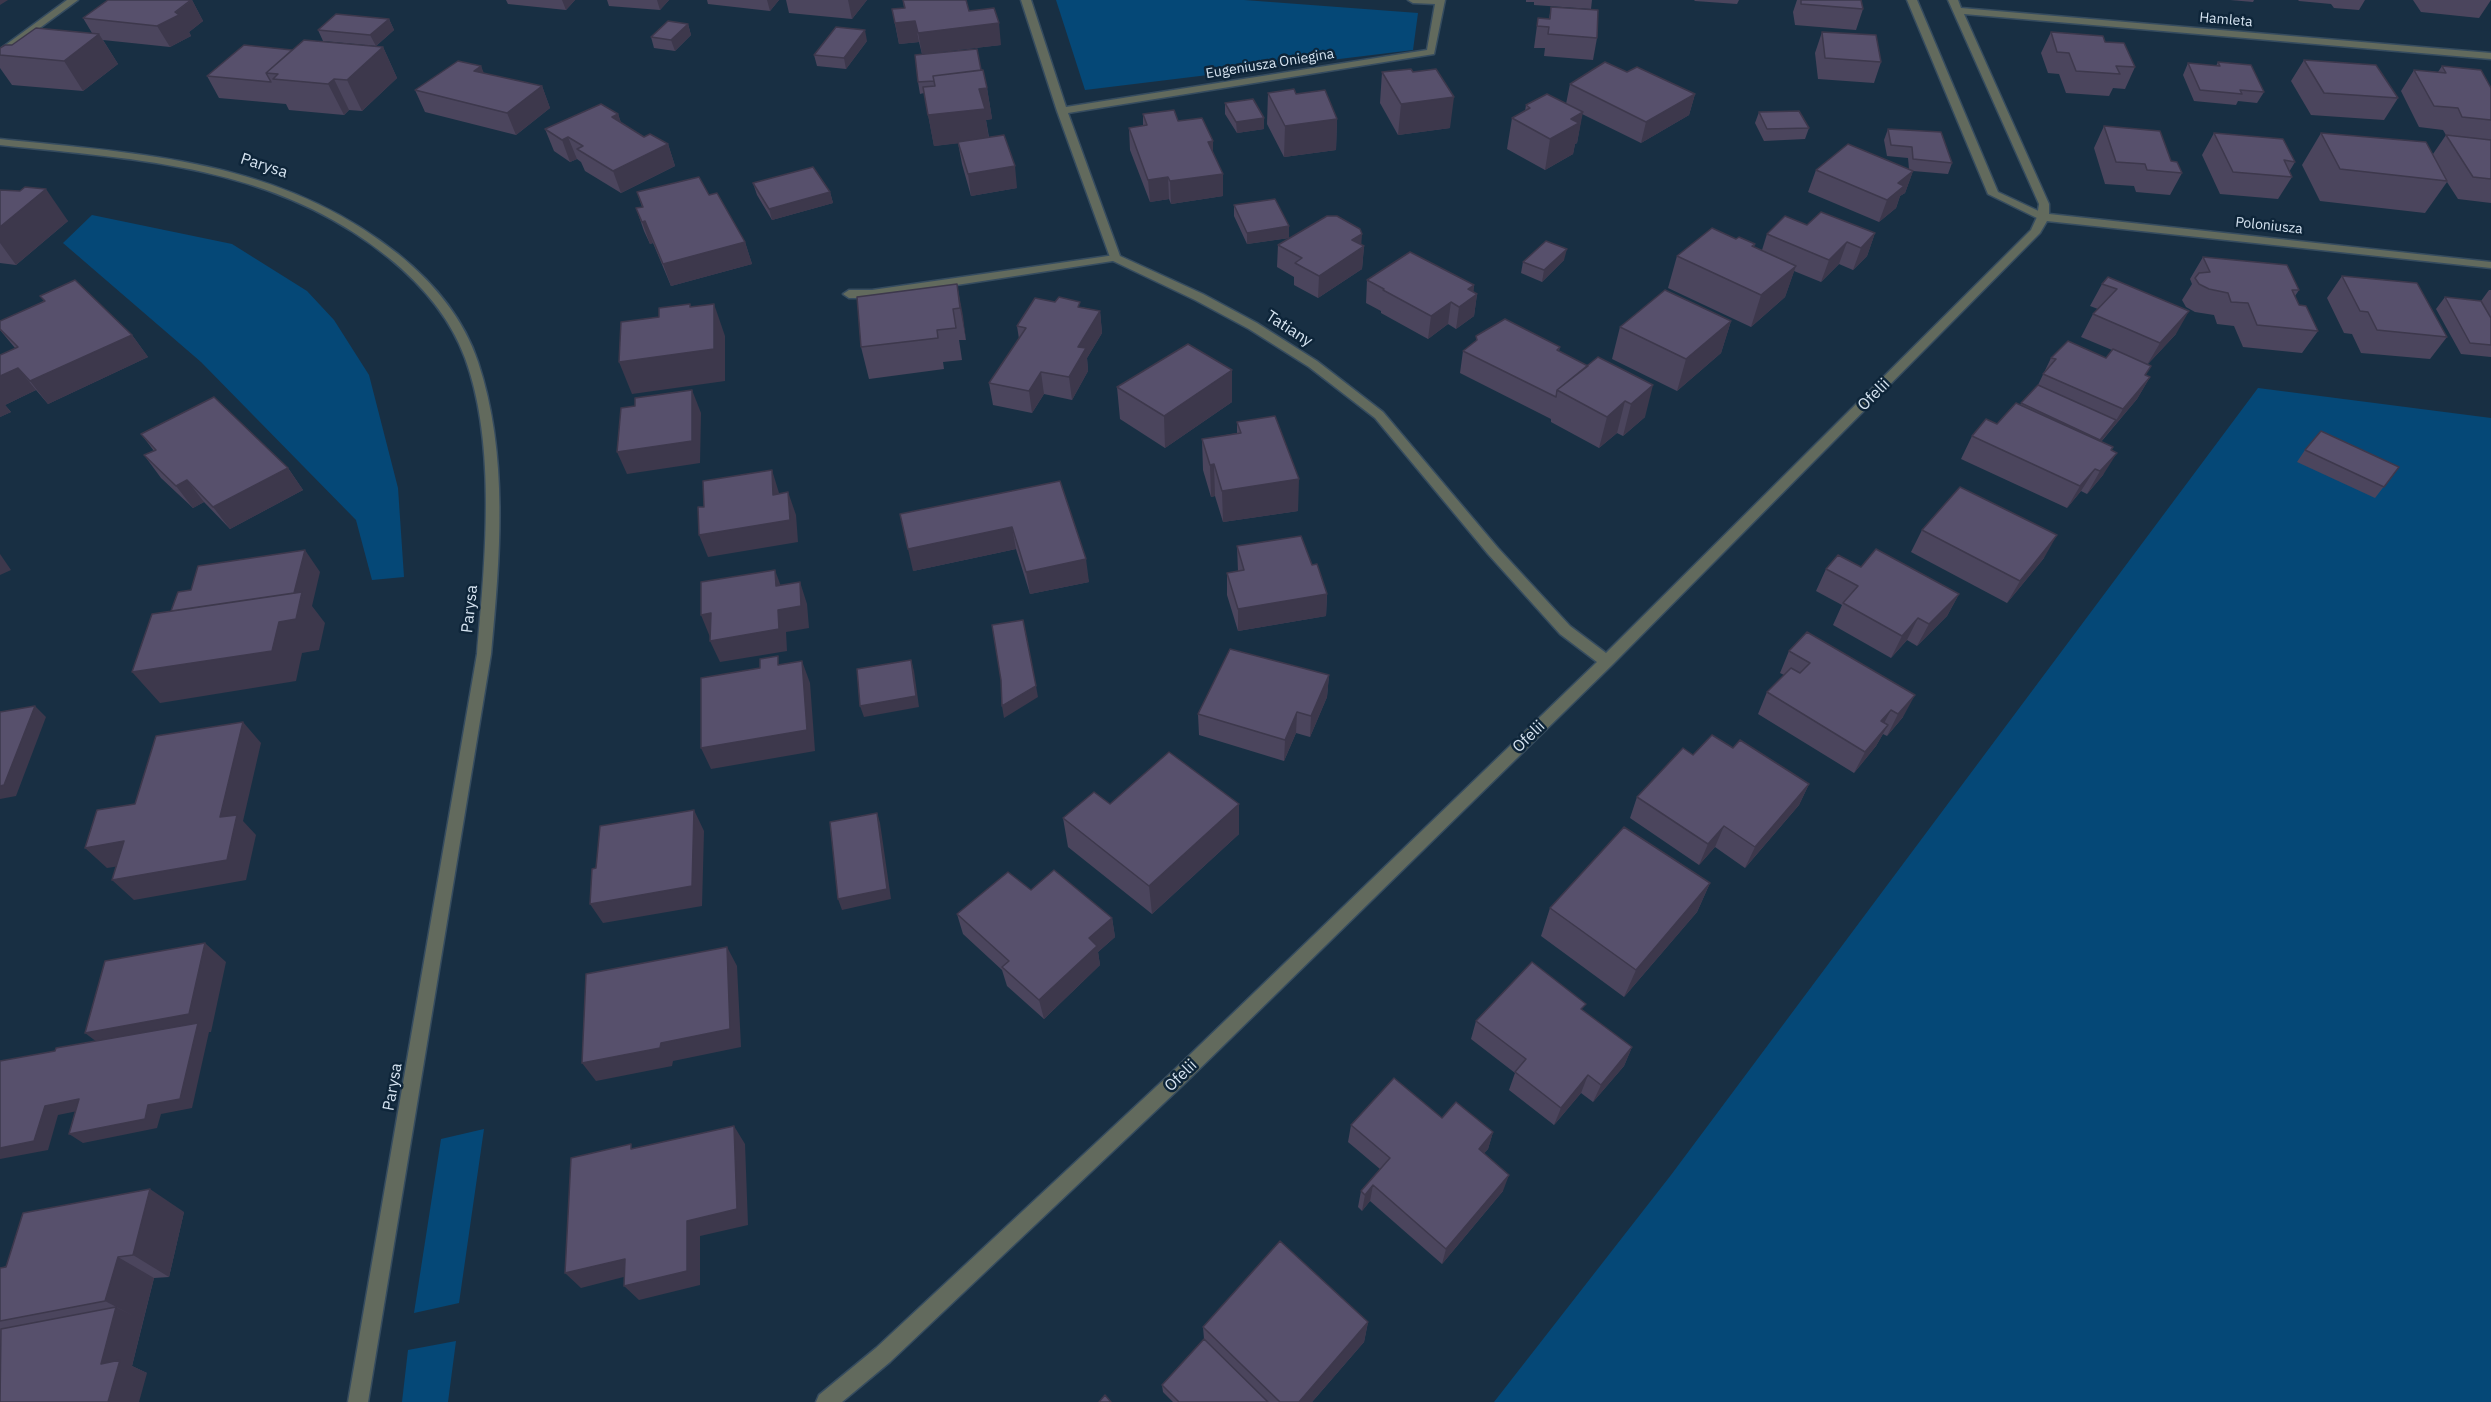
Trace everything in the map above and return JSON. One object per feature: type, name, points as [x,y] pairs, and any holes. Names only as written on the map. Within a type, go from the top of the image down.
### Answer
[{"type":"street","points":[[0,54],[73,0]]},
{"type":"street","points":[[849,294],[872,294],[1115,258],[1062,111],[1026,0]]},
{"type":"street","points":[[1413,0],[1439,1]]},
{"type":"street","name":"Poloniusza","points":[[1912,0],[1994,194],[2043,217],[2491,265]]},
{"type":"street","name":"Eugeniusza Oniegina","points":[[1062,111],[1431,52],[1439,1]]},
{"type":"street","points":[[1956,5],[2044,204],[2043,217]]},
{"type":"street","name":"Hamleta","points":[[1956,5],[2491,56]]},
{"type":"street","name":"Parysa","points":[[0,142],[150,158],[213,170],[254,180],[323,208],[356,227],[393,253],[424,283],[463,340],[476,372],[490,453],[493,508],[492,573],[484,654],[358,1402]]},
{"type":"street","name":"Ofelii","points":[[826,1402],[883,1356],[1177,1079],[1607,661],[2036,231],[2043,217]]},
{"type":"street","name":"Tatiany","points":[[1115,258],[1199,297],[1253,326],[1312,364],[1379,415],[1493,551],[1565,630],[1607,661]]},
{"type":"shaded area","points":[[1056,0],[1244,0],[1418,13],[1413,50],[1085,90]]},
{"type":"shaded area","points":[[92,215],[232,244],[307,291],[334,320],[369,375],[398,488],[404,577],[372,580],[356,520],[201,362],[63,243]]},
{"type":"shaded area","points":[[2258,388],[2491,418],[2491,1402],[1494,1402],[1671,1175]]},
{"type":"shaded area","points":[[484,1129],[459,1303],[414,1313],[441,1139]]},
{"type":"shaded area","points":[[456,1341],[448,1402],[402,1402],[408,1350]]},
{"type":"building","points":[[108,0],[191,0],[175,12],[179,15],[157,26],[83,18]]},
{"type":"building","points":[[903,0],[966,0],[969,11],[994,8],[999,23],[918,33],[915,21],[895,23],[892,9],[905,8]]},
{"type":"building","points":[[1801,0],[1861,0],[1863,9],[1801,4]]},
{"type":"building","points":[[1551,7],[1598,10],[1597,38],[1548,34],[1549,27],[1537,26],[1538,18],[1550,19]]},
{"type":"building","points":[[336,14],[389,19],[370,35],[318,30]]},
{"type":"building","points":[[668,21],[688,24],[671,40],[651,37]]},
{"type":"building","points":[[836,27],[865,30],[844,58],[814,55]]},
{"type":"building","points":[[36,28],[99,34],[64,61],[0,55],[0,48],[12,45]]},
{"type":"building","points":[[1822,32],[1876,35],[1881,62],[1825,58]]},
{"type":"building","points":[[2051,32],[2103,36],[2105,42],[2124,43],[2135,67],[2116,66],[2120,74],[2076,71],[2069,53],[2057,52]]},
{"type":"building","points":[[304,40],[383,47],[347,80],[334,79],[328,84],[273,79],[278,74],[266,73]]},
{"type":"building","points":[[244,45],[292,50],[266,73],[271,82],[207,76]]},
{"type":"building","points":[[977,49],[981,70],[933,76],[934,81],[918,82],[915,55]]},
{"type":"building","points":[[2304,60],[2376,65],[2398,98],[2324,93]]},
{"type":"building","points":[[458,61],[481,66],[474,71],[542,86],[507,113],[415,90]]},
{"type":"building","points":[[1605,62],[1627,72],[1637,67],[1695,94],[1646,122],[1570,84]]},
{"type":"building","points":[[2218,62],[2251,65],[2264,92],[2240,90],[2242,94],[2200,90],[2188,63],[2220,66]]},
{"type":"building","points":[[2442,66],[2481,70],[2491,88],[2491,120],[2462,117],[2458,108],[2434,106],[2414,70],[2446,73]]},
{"type":"building","points":[[1411,69],[1413,72],[1436,69],[1454,97],[1401,104],[1382,72]]},
{"type":"building","points":[[983,70],[987,88],[979,89],[985,109],[928,115],[923,87],[935,86],[933,76]]},
{"type":"building","points":[[1294,89],[1296,94],[1325,90],[1337,119],[1285,126],[1268,93]]},
{"type":"building","points":[[1547,94],[1583,112],[1571,119],[1579,123],[1550,139],[1512,118],[1530,108],[1526,105]]},
{"type":"building","points":[[1253,99],[1264,118],[1236,122],[1225,103]]},
{"type":"building","points":[[601,104],[618,114],[612,117],[644,137],[650,134],[668,144],[613,171],[577,149],[583,146],[568,137],[562,140],[545,129]]},
{"type":"building","points":[[1174,110],[1178,121],[1202,118],[1213,141],[1208,142],[1223,174],[1170,181],[1168,177],[1148,180],[1129,128],[1147,125],[1143,114]]},
{"type":"building","points":[[1799,111],[1809,128],[1767,129],[1759,112]]},
{"type":"building","points":[[2104,126],[2160,131],[2171,161],[2177,162],[2182,173],[2147,170],[2145,164],[2116,162]]},
{"type":"building","points":[[1888,129],[1941,132],[1952,163],[1913,159],[1912,147],[1891,145]]},
{"type":"building","points":[[2214,133],[2283,139],[2295,162],[2284,160],[2292,177],[2233,172]]},
{"type":"building","points":[[2321,133],[2426,142],[2447,181],[2340,169]]},
{"type":"building","points":[[1004,135],[1015,166],[968,174],[958,142]]},
{"type":"building","points":[[2446,135],[2491,140],[2491,179],[2473,177]]},
{"type":"building","points":[[1848,144],[1913,171],[1898,183],[1904,186],[1887,200],[1816,170]]},
{"type":"building","points":[[813,167],[830,192],[769,209],[753,183]]},
{"type":"building","points":[[699,177],[709,195],[717,193],[745,242],[663,264],[645,221],[642,222],[636,208],[643,207],[637,192]]},
{"type":"building","points":[[25,187],[46,189],[0,227],[0,190],[20,191]]},
{"type":"building","points":[[1275,199],[1289,226],[1247,233],[1234,205]]},
{"type":"building","points":[[1821,212],[1875,233],[1861,248],[1847,242],[1829,260],[1767,234],[1785,216],[1807,225]]},
{"type":"building","points":[[1327,216],[1337,216],[1360,229],[1362,234],[1352,240],[1364,246],[1319,276],[1295,263],[1302,258],[1278,245]]},
{"type":"building","points":[[1712,228],[1736,239],[1739,237],[1755,244],[1752,246],[1796,266],[1761,295],[1677,256]]},
{"type":"building","points":[[1546,241],[1567,249],[1544,270],[1523,262]]},
{"type":"building","points":[[1410,252],[1474,285],[1468,289],[1477,294],[1459,307],[1451,302],[1431,316],[1367,280]]},
{"type":"building","points":[[2203,257],[2287,265],[2299,290],[2292,290],[2299,305],[2306,306],[2318,331],[2257,325],[2248,303],[2231,302],[2228,293],[2209,289],[2199,284],[2195,278],[2199,273],[2210,272]]},
{"type":"building","points":[[2342,276],[2417,283],[2447,337],[2377,330],[2368,312],[2360,311]]},
{"type":"building","points":[[2108,277],[2189,311],[2160,343],[2093,314],[2117,289],[2102,284]]},
{"type":"building","points":[[75,280],[132,335],[30,381],[18,368],[0,376],[0,355],[18,347],[0,329],[0,321],[45,301],[40,296]]},
{"type":"building","points":[[957,284],[960,308],[953,309],[956,328],[937,330],[938,338],[861,347],[857,297]]},
{"type":"building","points":[[1665,290],[1731,321],[1686,359],[1620,327]]},
{"type":"building","points":[[1059,297],[1080,302],[1078,307],[1100,311],[1078,347],[1086,348],[1069,377],[1041,372],[1029,391],[989,383],[1026,328],[1017,326],[1035,298],[1055,302]]},
{"type":"building","points":[[2445,297],[2481,301],[2491,318],[2491,345],[2470,343]]},
{"type":"building","points":[[690,304],[690,307],[714,304],[714,349],[619,362],[621,322],[659,317],[659,308]]},
{"type":"building","points":[[1505,319],[1560,347],[1557,350],[1588,366],[1557,390],[1556,397],[1463,351],[1477,340],[1476,336]]},
{"type":"building","points":[[2068,341],[2106,358],[2113,349],[2151,366],[2145,375],[2150,377],[2123,409],[2043,374],[2056,359],[2051,358]]},
{"type":"building","points":[[1188,344],[1232,370],[1164,416],[1117,387]]},
{"type":"building","points":[[1598,357],[1653,385],[1631,404],[1625,401],[1607,417],[1557,390]]},
{"type":"building","points":[[2038,385],[2116,420],[2100,440],[2021,403]]},
{"type":"building","points":[[692,390],[692,441],[617,452],[621,408],[635,406],[635,398]]},
{"type":"building","points":[[214,397],[288,468],[213,507],[187,480],[176,486],[144,455],[156,450],[141,434]]},
{"type":"building","points":[[2016,403],[2113,447],[2111,450],[2117,453],[2100,471],[2095,469],[2080,486],[1972,436],[1986,419],[1997,424]]},
{"type":"building","points":[[1275,416],[1299,479],[1222,491],[1214,464],[1210,465],[1202,439],[1241,433],[1237,422]]},
{"type":"building","points":[[2321,431],[2399,467],[2384,487],[2305,450]]},
{"type":"building","points":[[772,470],[773,495],[788,492],[790,520],[699,535],[698,507],[704,507],[703,481]]},
{"type":"building","points":[[1060,481],[1086,559],[1026,572],[1012,527],[908,549],[900,514]]},
{"type":"building","points":[[1960,487],[2057,535],[2020,581],[1922,530]]},
{"type":"building","points":[[1301,536],[1312,565],[1317,564],[1327,594],[1238,609],[1227,573],[1244,570],[1237,546]]},
{"type":"building","points":[[1876,549],[1959,594],[1929,624],[1918,618],[1902,636],[1843,603],[1858,586],[1826,569],[1838,555],[1861,567]]},
{"type":"building","points":[[305,550],[294,593],[171,611],[178,592],[191,590],[198,566]]},
{"type":"building","points":[[775,570],[776,586],[800,582],[801,606],[778,610],[779,629],[710,641],[711,613],[701,615],[701,582]]},
{"type":"building","points":[[302,592],[296,619],[279,622],[272,651],[132,672],[152,614]]},
{"type":"building","points":[[1023,620],[1036,686],[1002,706],[1001,680],[992,625]]},
{"type":"building","points":[[1807,632],[1915,695],[1898,714],[1891,710],[1881,721],[1888,725],[1865,752],[1767,692],[1791,668],[1800,673],[1810,663],[1789,651]]},
{"type":"building","points":[[1230,649],[1329,675],[1311,716],[1297,712],[1285,740],[1198,714]]},
{"type":"building","points":[[778,656],[778,665],[802,661],[807,730],[701,748],[701,678],[760,668],[760,659]]},
{"type":"building","points":[[911,660],[916,696],[860,706],[857,669]]},
{"type":"building","points":[[35,706],[4,785],[0,786],[0,712]]},
{"type":"building","points":[[243,722],[220,817],[237,815],[227,860],[112,880],[124,841],[85,848],[97,810],[135,804],[156,736]]},
{"type":"building","points":[[1712,735],[1733,748],[1740,740],[1809,784],[1755,847],[1724,826],[1708,844],[1637,797],[1683,748],[1693,755]]},
{"type":"building","points":[[1169,752],[1239,804],[1149,886],[1063,818],[1094,792],[1110,804]]},
{"type":"building","points":[[694,810],[692,886],[590,904],[592,869],[596,868],[600,826]]},
{"type":"building","points":[[877,813],[887,889],[838,899],[830,822]]},
{"type":"building","points":[[1624,827],[1710,883],[1636,970],[1550,908]]},
{"type":"building","points":[[1054,870],[1112,918],[1089,938],[1097,946],[1039,1000],[1002,967],[1009,961],[957,914],[1008,872],[1031,890]]},
{"type":"building","points":[[205,943],[189,1014],[85,1033],[105,961]]},
{"type":"building","points":[[727,947],[730,1029],[661,1043],[660,1048],[582,1063],[586,974]]},
{"type":"building","points":[[1532,962],[1586,1004],[1581,1009],[1632,1047],[1601,1085],[1588,1075],[1561,1108],[1515,1072],[1526,1059],[1476,1021]]},
{"type":"building","points":[[198,1023],[180,1099],[148,1105],[145,1119],[69,1134],[79,1099],[45,1106],[34,1141],[0,1148],[0,1061],[55,1051],[56,1048]]},
{"type":"building","points":[[1394,1078],[1442,1118],[1456,1102],[1493,1132],[1479,1149],[1509,1175],[1446,1249],[1373,1185],[1365,1195],[1361,1191],[1390,1158],[1351,1125]]},
{"type":"building","points":[[734,1126],[737,1209],[687,1221],[687,1271],[624,1286],[625,1259],[565,1273],[571,1158],[631,1144],[631,1149]]},
{"type":"building","points":[[150,1189],[133,1255],[118,1257],[105,1301],[0,1321],[0,1268],[6,1267],[23,1213]]},
{"type":"building","points":[[1280,1241],[1368,1322],[1299,1402],[1280,1402],[1203,1327]]},
{"type":"building","points":[[116,1307],[101,1364],[120,1360],[108,1402],[0,1402],[1,1329]]},
{"type":"building","points":[[1204,1339],[1268,1402],[1179,1402],[1162,1385]]},
{"type":"building","points":[[1105,1395],[1111,1402],[1099,1402]]}]
